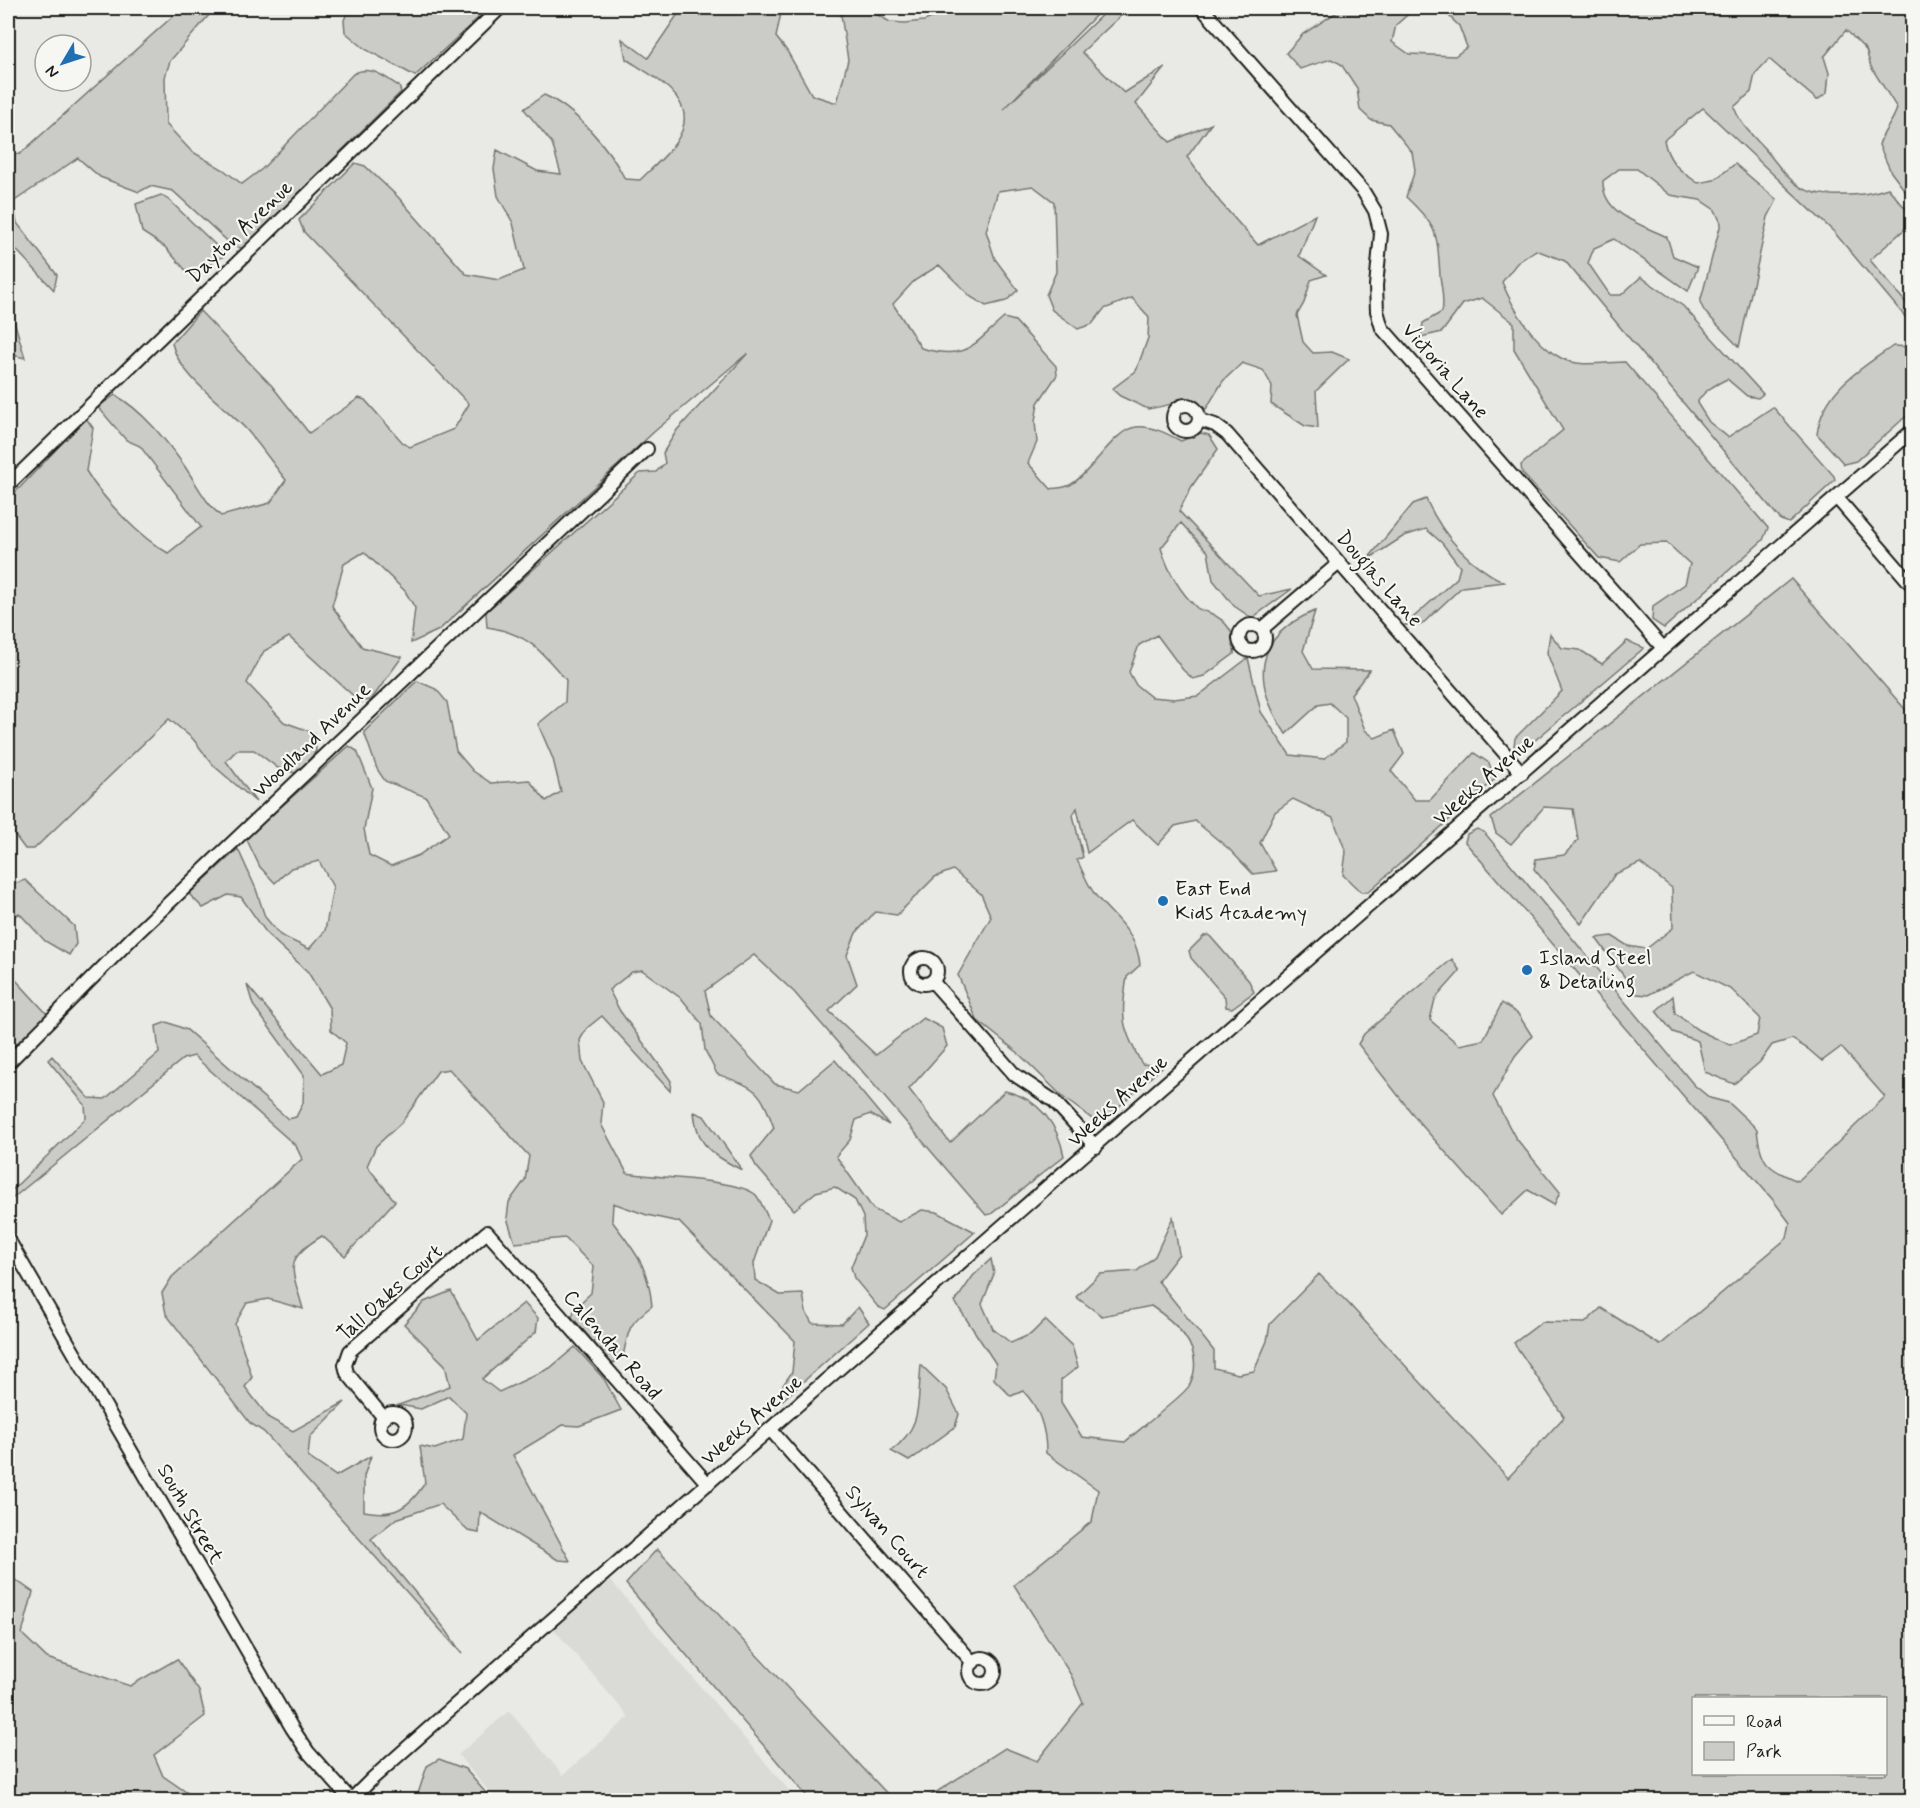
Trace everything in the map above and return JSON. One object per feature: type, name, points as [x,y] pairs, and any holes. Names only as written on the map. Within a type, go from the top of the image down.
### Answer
[{"type":"street","name":"Dayton Avenue","points":[[8,485],[500,8]]},
{"type":"street","name":"Victoria Lane","points":[[1202,8],[1363,191],[1375,211],[1382,245],[1376,286],[1377,311],[1382,328],[1663,648]]},
{"type":"street","name":"Douglas Lane","points":[[1200,420],[1227,434],[1522,773]]},
{"type":"street","name":"Weeks Avenue","points":[[351,1800],[390,1762],[1096,1147],[1912,431]]},
{"type":"street","name":"Woodland Avenue","points":[[8,1063],[134,937],[647,449]]},
{"type":"street","points":[[1837,498],[1912,585]]},
{"type":"street","points":[[1262,629],[1340,563]]},
{"type":"street","points":[[932,981],[1015,1075],[1054,1101],[1096,1147]]},
{"type":"street","name":"Tall Oaks Court","points":[[384,1418],[347,1373],[345,1365],[350,1351],[487,1232]]},
{"type":"street","name":"Calendar Road","points":[[487,1232],[708,1484]]},
{"type":"street","name":"South Street","points":[[8,1239],[292,1728],[308,1752],[351,1800]]},
{"type":"street","name":"Sylvan Court","points":[[770,1429],[973,1663]]},
{"type":"shaded area","points":[[610,1580],[797,1800],[496,1800],[458,1755],[509,1711],[563,1775],[629,1717],[552,1627]]},
{"type":"green space","points":[[182,8],[215,8],[170,61],[165,77],[166,124],[191,151],[224,170],[242,184],[262,169],[353,74],[365,70],[377,73],[399,86],[401,92],[243,248],[234,247],[173,191],[150,186],[139,192],[100,177],[78,158],[13,202],[17,223],[57,275],[54,290],[8,241],[8,155],[20,154],[88,93],[93,93],[93,88]]},
{"type":"green space","points":[[349,8],[489,8],[415,76],[365,49],[345,32],[344,20]]},
{"type":"green space","points":[[682,8],[782,8],[776,37],[787,51],[812,95],[837,103],[848,60],[840,8],[866,8],[890,22],[905,23],[924,21],[958,8],[1103,8],[1004,109],[1109,8],[1129,8],[1082,52],[1124,93],[1165,67],[1136,104],[1170,142],[1211,124],[1187,157],[1220,202],[1258,245],[1315,215],[1299,256],[1326,275],[1311,280],[1304,303],[1297,315],[1303,342],[1313,353],[1332,352],[1349,359],[1316,391],[1318,428],[1305,426],[1271,404],[1272,386],[1263,370],[1242,363],[1223,381],[1206,409],[1185,402],[1148,409],[1120,396],[1112,389],[1136,371],[1148,338],[1149,317],[1132,298],[1104,309],[1092,324],[1078,329],[1052,310],[1046,295],[1056,272],[1054,202],[1033,186],[998,191],[986,231],[995,259],[1018,290],[1006,301],[986,306],[971,297],[939,265],[914,281],[893,304],[921,348],[936,352],[959,352],[975,343],[1004,318],[1015,321],[1056,366],[1057,375],[1038,403],[1035,422],[1037,442],[1028,463],[1051,489],[1068,486],[1078,479],[1119,435],[1136,427],[1148,427],[1181,441],[1201,433],[1209,435],[1218,449],[1192,486],[1179,511],[1259,596],[1292,589],[1252,618],[1234,606],[1213,580],[1208,552],[1181,523],[1161,548],[1167,565],[1180,588],[1197,608],[1216,616],[1230,629],[1234,641],[1234,654],[1204,676],[1193,679],[1183,670],[1157,635],[1139,645],[1129,672],[1136,685],[1151,697],[1174,699],[1198,696],[1248,658],[1261,712],[1290,755],[1324,759],[1346,742],[1346,718],[1330,703],[1318,705],[1286,734],[1267,697],[1264,679],[1264,663],[1269,647],[1279,634],[1294,621],[1315,611],[1303,651],[1313,669],[1370,670],[1351,694],[1365,730],[1375,738],[1394,730],[1404,754],[1391,771],[1415,800],[1430,800],[1474,753],[1489,763],[1495,779],[1368,892],[1361,892],[1343,875],[1346,852],[1333,818],[1293,799],[1275,812],[1260,843],[1276,871],[1253,874],[1229,849],[1195,821],[1175,826],[1158,845],[1132,820],[1087,853],[1077,808],[1073,815],[1083,857],[1077,860],[1088,884],[1130,935],[1138,954],[1140,965],[1127,977],[1125,991],[1123,1013],[1130,1041],[1142,1064],[1163,1066],[1102,1122],[1091,1118],[1064,1098],[1017,1052],[977,1020],[958,975],[991,917],[981,894],[953,870],[935,877],[897,915],[875,912],[856,933],[847,955],[857,984],[829,1011],[876,1055],[923,1018],[942,1028],[947,1046],[909,1089],[950,1143],[1005,1091],[1037,1106],[1057,1134],[1064,1156],[991,1214],[986,1215],[794,992],[754,955],[705,991],[711,1016],[775,1084],[799,1090],[835,1060],[889,1125],[870,1114],[856,1120],[850,1140],[836,1156],[873,1209],[899,1222],[922,1210],[937,1212],[975,1232],[885,1310],[878,1307],[854,1278],[851,1267],[864,1235],[863,1217],[855,1200],[835,1187],[816,1192],[794,1210],[756,1166],[751,1156],[774,1128],[765,1105],[755,1091],[717,1074],[705,1050],[702,1024],[682,999],[642,970],[632,972],[609,990],[620,1011],[671,1081],[670,1091],[602,1016],[587,1028],[580,1040],[582,1061],[603,1102],[601,1124],[627,1173],[715,1182],[747,1190],[756,1195],[769,1220],[754,1263],[755,1280],[780,1295],[803,1294],[806,1312],[812,1323],[842,1324],[858,1307],[869,1323],[776,1406],[773,1400],[792,1372],[795,1341],[679,1222],[647,1215],[613,1203],[612,1221],[640,1260],[652,1306],[634,1322],[628,1333],[623,1357],[612,1364],[572,1317],[575,1308],[591,1293],[594,1267],[565,1238],[515,1243],[507,1218],[509,1202],[525,1180],[529,1156],[449,1069],[438,1071],[402,1122],[376,1146],[367,1166],[395,1201],[345,1256],[322,1236],[301,1252],[293,1266],[303,1309],[268,1299],[247,1303],[235,1324],[252,1377],[245,1387],[269,1418],[293,1431],[345,1402],[310,1437],[308,1457],[336,1476],[371,1456],[364,1476],[364,1511],[375,1513],[392,1512],[399,1509],[419,1492],[425,1483],[420,1446],[435,1449],[463,1439],[466,1413],[449,1396],[421,1409],[399,1405],[450,1386],[445,1365],[404,1324],[424,1302],[451,1291],[478,1340],[524,1303],[538,1318],[536,1332],[482,1379],[499,1392],[550,1368],[575,1347],[604,1379],[621,1410],[579,1426],[563,1425],[513,1455],[570,1561],[558,1560],[480,1512],[479,1533],[468,1531],[440,1504],[396,1519],[371,1539],[446,1630],[462,1654],[264,1432],[250,1423],[166,1314],[162,1293],[172,1277],[302,1159],[296,1146],[194,1056],[183,1059],[8,1202],[8,1194],[86,1118],[85,1105],[48,1060],[52,1056],[89,1098],[105,1099],[159,1053],[156,1026],[167,1022],[187,1030],[288,1119],[296,1117],[303,1103],[304,1075],[253,1005],[247,985],[322,1074],[341,1065],[346,1043],[331,1030],[330,1009],[308,972],[268,935],[241,897],[228,895],[203,908],[189,894],[238,849],[256,889],[265,917],[280,935],[309,949],[325,931],[333,887],[319,861],[291,868],[275,883],[260,867],[246,838],[349,746],[357,751],[372,788],[364,829],[369,855],[391,866],[419,855],[449,834],[426,797],[385,781],[377,769],[364,732],[417,681],[436,689],[447,702],[456,751],[473,771],[491,783],[529,780],[546,801],[561,792],[553,759],[538,724],[565,702],[566,680],[541,652],[524,639],[487,627],[486,612],[640,473],[656,472],[665,463],[663,453],[677,430],[748,353],[655,431],[439,630],[411,643],[415,608],[405,591],[364,552],[344,564],[332,606],[362,647],[402,657],[371,700],[360,702],[289,637],[264,651],[247,683],[284,722],[315,733],[316,751],[298,774],[278,768],[254,750],[237,750],[226,761],[256,802],[214,766],[193,739],[169,719],[34,849],[25,849],[8,826],[8,500],[86,418],[93,428],[86,471],[112,505],[134,527],[168,553],[201,527],[140,446],[126,440],[98,407],[115,395],[144,417],[161,435],[205,498],[221,516],[270,503],[286,480],[246,429],[203,389],[183,367],[176,355],[172,343],[200,311],[272,386],[309,433],[359,398],[365,400],[404,444],[410,447],[454,429],[469,404],[304,232],[299,220],[355,163],[365,166],[398,197],[466,274],[499,280],[524,270],[513,223],[498,196],[494,169],[497,150],[537,171],[561,174],[552,143],[524,109],[544,95],[568,109],[579,119],[601,143],[625,179],[640,180],[676,142],[683,127],[684,114],[672,92],[650,74],[626,59],[622,39],[648,58]]},
{"type":"green space","points":[[1343,8],[1415,8],[1396,25],[1392,42],[1409,54],[1455,56],[1467,47],[1459,26],[1441,8],[1912,8],[1912,200],[1891,172],[1879,145],[1897,108],[1871,67],[1866,50],[1846,30],[1824,57],[1829,73],[1827,93],[1817,100],[1769,59],[1755,74],[1751,92],[1734,107],[1751,134],[1796,184],[1815,193],[1827,195],[1870,193],[1888,188],[1911,215],[1907,227],[1870,260],[1912,310],[1912,325],[1834,232],[1703,108],[1664,140],[1668,154],[1676,165],[1698,183],[1714,180],[1735,164],[1777,200],[1768,217],[1739,347],[1705,312],[1700,303],[1721,223],[1715,210],[1700,200],[1670,195],[1637,169],[1619,169],[1603,181],[1604,192],[1616,210],[1636,223],[1667,237],[1673,256],[1698,267],[1688,291],[1614,239],[1594,248],[1588,263],[1610,295],[1621,295],[1641,277],[1683,306],[1763,394],[1758,398],[1747,396],[1727,379],[1723,381],[1706,392],[1697,403],[1709,422],[1728,437],[1773,407],[1834,476],[1835,480],[1789,523],[1781,520],[1565,261],[1536,250],[1517,263],[1502,282],[1512,303],[1533,335],[1551,352],[1576,363],[1625,362],[1768,528],[1763,540],[1664,628],[1652,620],[1653,606],[1685,584],[1690,564],[1667,543],[1640,544],[1620,562],[1599,558],[1522,473],[1521,465],[1563,430],[1514,349],[1514,323],[1482,298],[1463,304],[1442,332],[1421,337],[1423,323],[1442,312],[1443,298],[1434,231],[1424,216],[1406,197],[1415,170],[1412,152],[1389,124],[1371,120],[1360,110],[1357,88],[1341,64],[1331,59],[1300,69],[1286,53],[1303,34]]},
{"type":"green space","points":[[161,195],[226,255],[190,275],[165,247],[142,232],[136,204]]},
{"type":"green space","points":[[8,312],[13,317],[25,358],[8,354]]},
{"type":"green space","points":[[1893,346],[1912,347],[1912,411],[1856,461],[1844,464],[1817,434],[1821,419],[1827,405],[1844,382]]},
{"type":"green space","points":[[1426,499],[1440,525],[1458,548],[1479,567],[1504,582],[1462,587],[1421,625],[1405,625],[1457,578],[1460,567],[1442,543],[1426,529],[1404,536],[1367,560],[1413,504]]},
{"type":"green space","points":[[1791,579],[1912,717],[1912,1800],[924,1800],[1005,1748],[1037,1761],[1083,1703],[1071,1675],[1014,1585],[1092,1521],[1098,1490],[1046,1453],[1043,1427],[1034,1404],[1023,1391],[1011,1396],[994,1379],[996,1364],[955,1302],[973,1276],[991,1259],[994,1274],[982,1304],[993,1329],[1011,1343],[1031,1334],[1045,1320],[1072,1346],[1078,1367],[1061,1380],[1061,1403],[1082,1437],[1125,1442],[1189,1386],[1194,1373],[1192,1350],[1179,1330],[1161,1313],[1151,1306],[1102,1316],[1076,1297],[1100,1274],[1137,1271],[1155,1256],[1173,1217],[1179,1254],[1158,1281],[1214,1351],[1214,1368],[1238,1374],[1254,1371],[1267,1341],[1270,1324],[1319,1274],[1508,1478],[1564,1417],[1514,1343],[1542,1322],[1585,1323],[1601,1308],[1660,1345],[1787,1238],[1790,1223],[1773,1200],[1465,842],[1467,834],[1477,829],[1484,832],[1694,1085],[1710,1098],[1729,1103],[1757,1129],[1763,1157],[1772,1168],[1798,1181],[1885,1097],[1841,1047],[1822,1061],[1792,1039],[1772,1045],[1760,1062],[1734,1084],[1705,1072],[1698,1041],[1673,1032],[1656,1011],[1673,996],[1675,1013],[1698,1030],[1730,1045],[1757,1035],[1760,1018],[1732,990],[1694,971],[1648,995],[1637,994],[1596,938],[1612,936],[1628,946],[1646,949],[1673,928],[1672,888],[1640,863],[1615,874],[1581,924],[1534,869],[1536,859],[1564,855],[1578,840],[1573,809],[1544,807],[1511,844],[1496,833],[1491,818]]},
{"type":"green space","points":[[1550,634],[1562,648],[1580,650],[1602,664],[1627,641],[1644,648],[1520,753],[1514,746],[1515,738],[1562,691],[1547,653]]},
{"type":"green space","points":[[25,880],[74,926],[76,944],[69,955],[45,941],[19,913],[8,920],[8,892],[12,884]]},
{"type":"green space","points":[[1209,935],[1249,981],[1254,992],[1232,1008],[1226,1007],[1225,997],[1191,958],[1189,951],[1204,936]]},
{"type":"green space","points":[[1452,959],[1460,971],[1435,999],[1430,1020],[1459,1045],[1483,1040],[1502,1003],[1518,1014],[1532,1036],[1515,1056],[1493,1096],[1515,1137],[1560,1192],[1554,1205],[1528,1190],[1501,1215],[1418,1121],[1358,1044],[1364,1034]]},
{"type":"green space","points":[[8,976],[14,978],[49,1016],[11,1052],[8,1049]]},
{"type":"green space","points":[[694,1112],[704,1116],[742,1170],[708,1148],[699,1133]]},
{"type":"green space","points":[[921,1365],[946,1389],[959,1414],[955,1427],[909,1461],[891,1451],[902,1442],[914,1423]]},
{"type":"green space","points":[[657,1549],[893,1800],[810,1800],[626,1584]]},
{"type":"green space","points":[[8,1578],[33,1592],[22,1634],[47,1658],[130,1686],[177,1659],[199,1691],[205,1716],[154,1755],[163,1776],[189,1794],[192,1800],[8,1800]]},
{"type":"green space","points":[[439,1759],[465,1769],[492,1800],[416,1800],[427,1766]]},
{"type":"place","name":"East End Kids Academy","points":[[1163,901]]},
{"type":"place","name":"Island Steel & Detailing","points":[[1527,970]]}]
